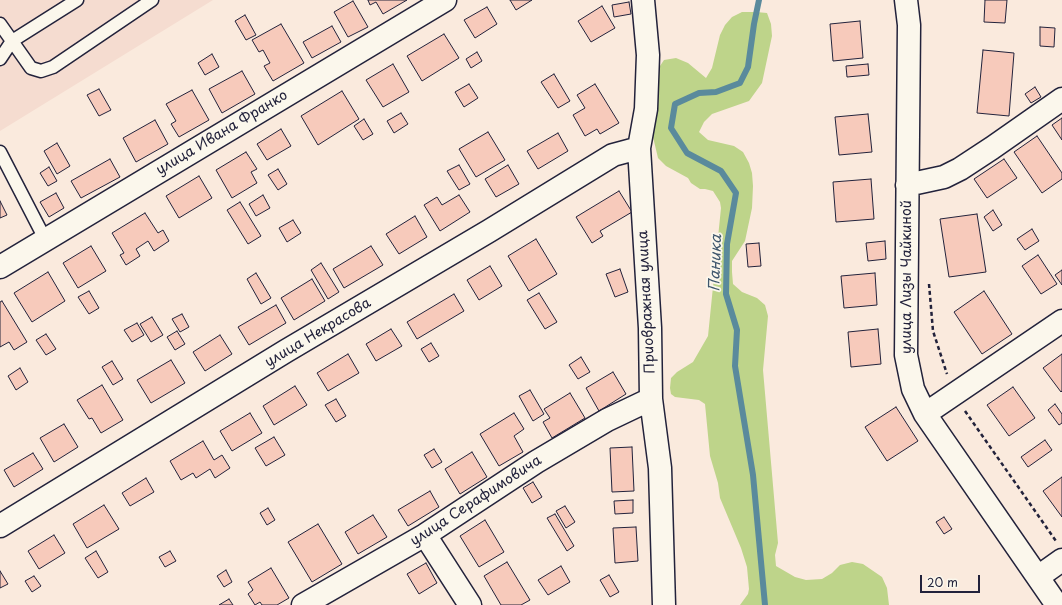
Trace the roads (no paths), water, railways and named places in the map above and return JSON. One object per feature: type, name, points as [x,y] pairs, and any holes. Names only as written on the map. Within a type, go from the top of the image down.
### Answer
[{"type":"street","name":"улица Ивана Франко","points":[[0,267],[445,0]]},
{"type":"street","name":"Приовражная улица","points":[[643,0],[648,55],[646,109],[639,148],[650,328],[651,399],[660,468],[664,605]]},
{"type":"street","name":"улица Лизы Чайкиной","points":[[906,0],[909,25],[906,355],[913,389],[925,414],[1057,605]]},
{"type":"street","points":[[907,185],[944,177],[960,169],[1062,98]]},
{"type":"street","name":"улица Некрасова","points":[[0,526],[286,351],[489,231],[613,155],[639,148]]},
{"type":"street","points":[[925,414],[1062,322]]},
{"type":"street","name":"улица Серафимовича","points":[[303,605],[425,535],[536,462],[607,420],[651,399]]},
{"type":"street","points":[[425,535],[470,605]]},
{"type":"street","points":[[1038,577],[1062,560]]},
{"type":"lane","points":[[0,59],[12,41],[77,0]]},
{"type":"lane","points":[[0,24],[31,68],[41,71],[53,67],[152,0]]},
{"type":"lane","points":[[0,152],[45,239]]},
{"type":"waterway","name":"Паника","points":[[759,0],[748,67],[740,83],[716,92],[699,93],[675,104],[671,128],[687,153],[721,171],[736,193],[727,244],[726,294],[737,330],[735,366],[753,475],[765,605]]}]
